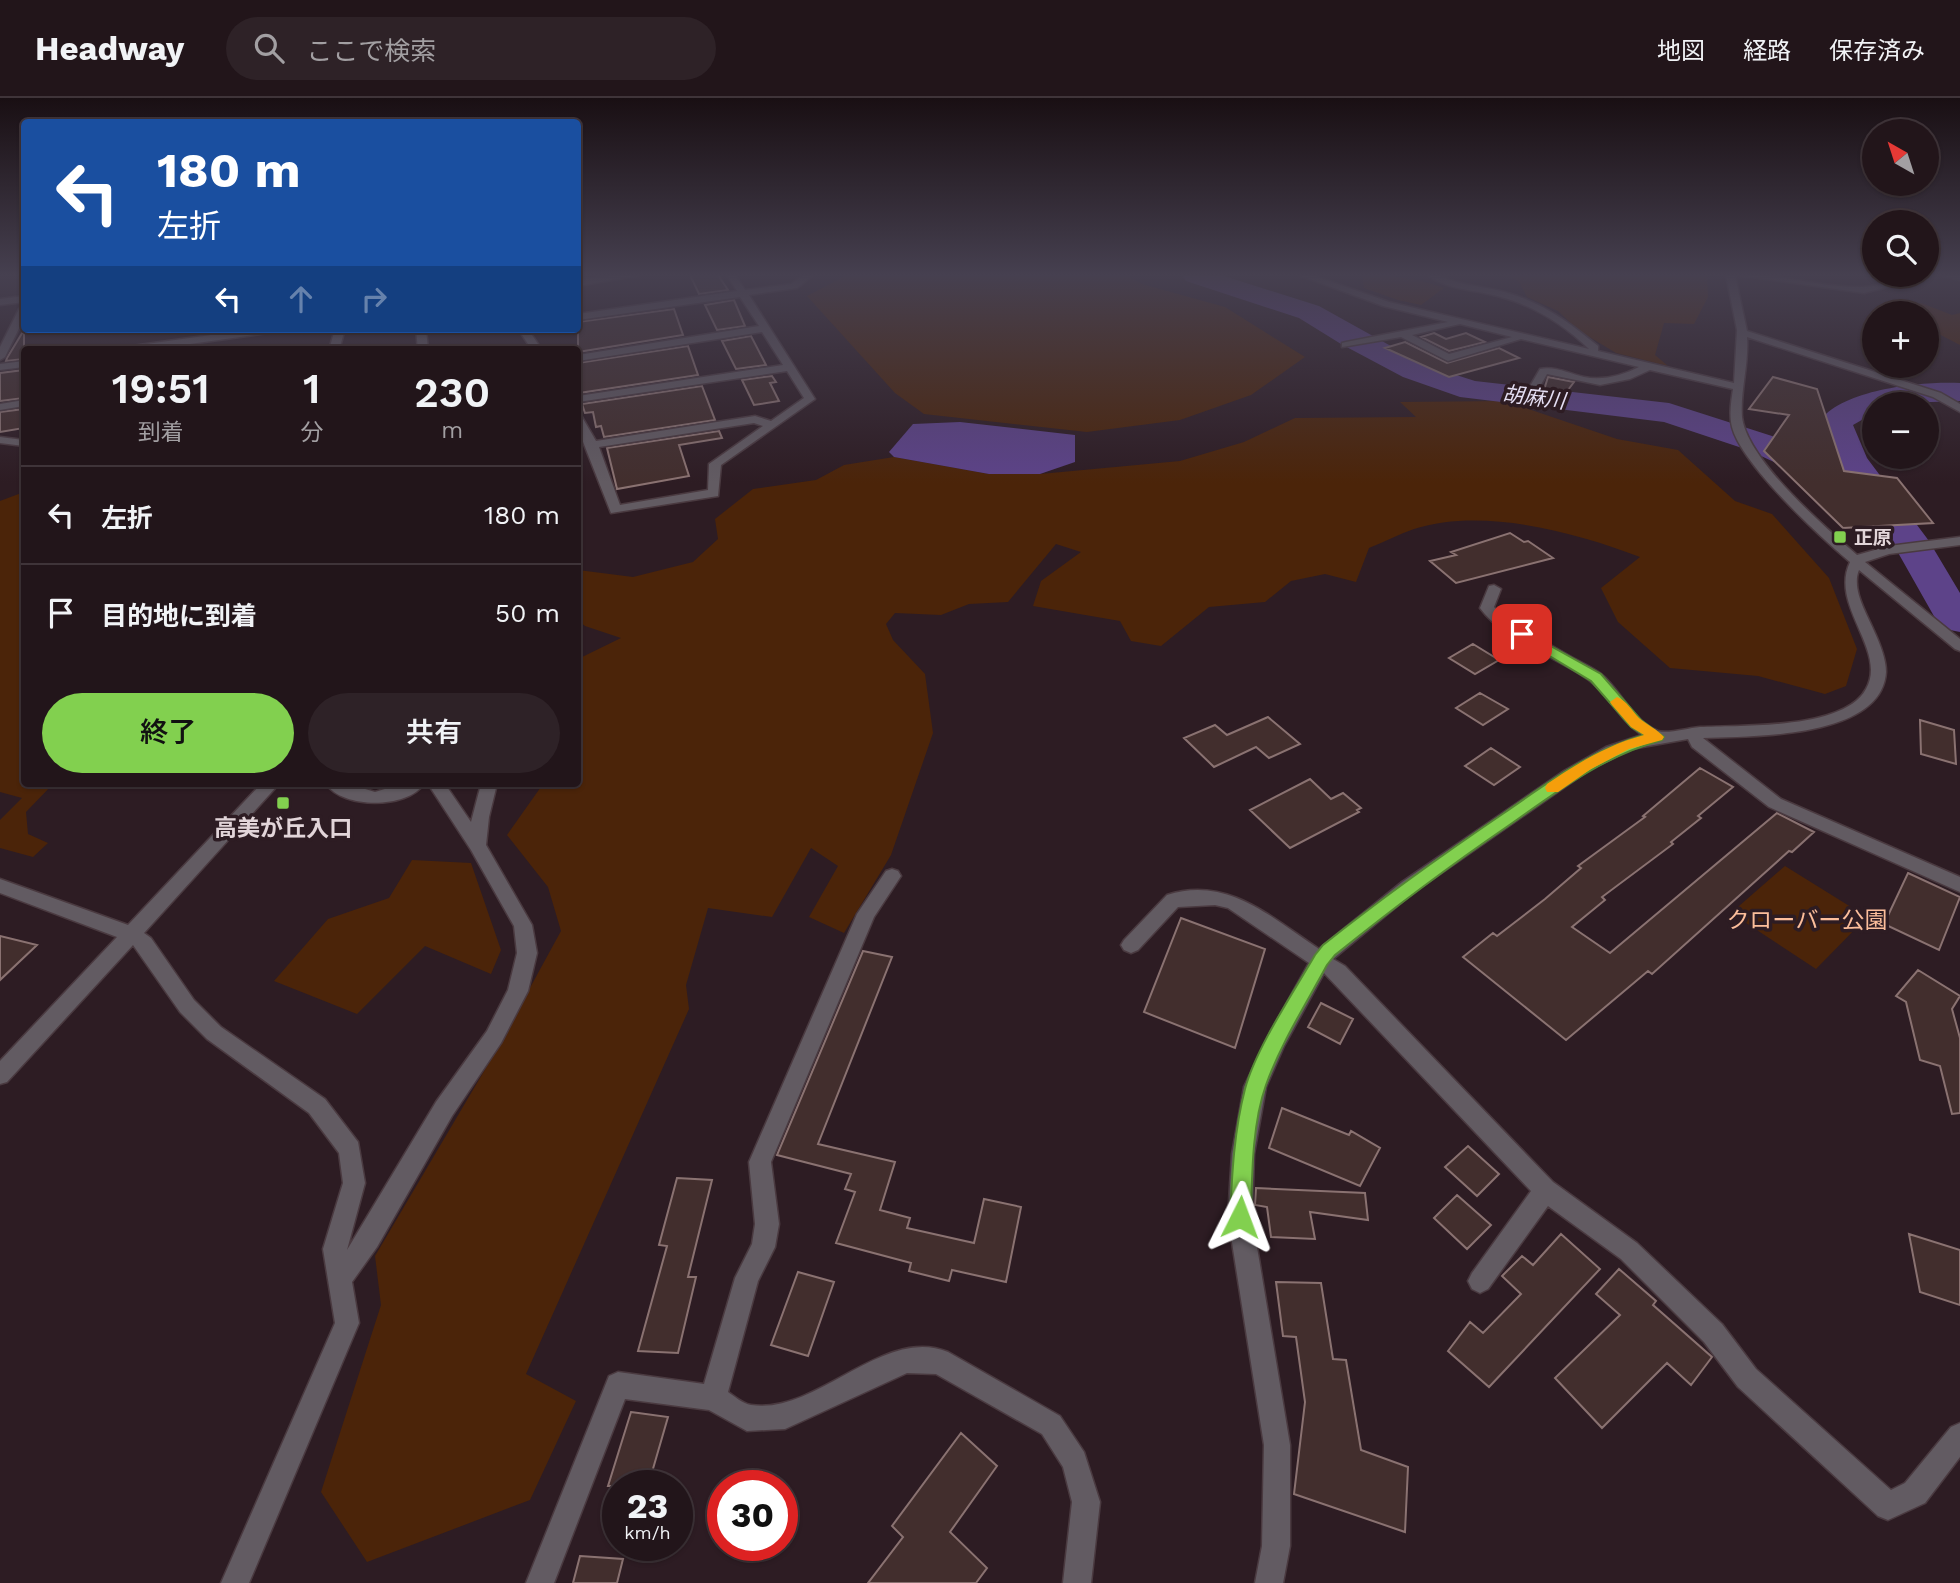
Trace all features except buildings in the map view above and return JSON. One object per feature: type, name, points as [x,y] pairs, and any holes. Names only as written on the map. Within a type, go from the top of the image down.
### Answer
[{"type":"street","points":[[581,358],[664,344]]},
{"type":"street","points":[[581,425],[592,445],[615,510],[714,493],[715,464],[810,398],[777,344]]},
{"type":"street","points":[[1422,344],[1448,358],[1496,344]]},
{"type":"street","points":[[1557,344],[1736,387]]},
{"type":"street","points":[[1590,344],[1594,348],[1592,353]]},
{"type":"street","points":[[1741,344],[1742,364],[1736,387],[1739,430],[1746,443],[1782,492],[1960,646]]},
{"type":"street","points":[[1783,344],[1937,395],[1960,409]]},
{"type":"street","points":[[0,368],[21,364]]},
{"type":"street","points":[[1531,393],[1544,371],[1557,371],[1586,381],[1604,381],[1639,373],[1649,366]]},
{"type":"street","points":[[581,399],[790,367]]},
{"type":"street","points":[[0,407],[21,404]]},
{"type":"street","points":[[592,445],[755,419],[772,425]]},
{"type":"street","points":[[0,440],[21,443]]},
{"type":"street","points":[[1269,1583],[1276,1546],[1277,1445],[1240,1217],[1243,1154],[1255,1087],[1276,1041],[1321,960],[1329,950],[1407,888],[1585,765],[1624,746],[1656,737],[1693,733],[1771,732],[1807,726],[1859,708],[1871,695],[1877,678],[1876,648],[1849,588],[1850,573],[1858,560],[1872,553],[1960,541]]},
{"type":"street","points":[[1494,589],[1488,608],[1499,621],[1596,678],[1636,724],[1656,737]]},
{"type":"street","points":[[1693,733],[1698,743],[1775,803],[1960,885]]},
{"type":"street","points":[[0,1074],[268,787]]},
{"type":"street","points":[[340,787],[364,799],[382,798],[409,787]]},
{"type":"street","points":[[340,1279],[369,1239],[444,1109],[494,1037],[518,990],[527,953],[523,925],[477,845],[438,787]]},
{"type":"street","points":[[477,845],[480,817],[488,787]]},
{"type":"street","points":[[713,1398],[747,1278],[763,1247],[767,1224],[760,1162],[866,914],[892,876]]},
{"type":"street","points":[[0,886],[131,934],[144,943],[187,1006],[214,1033],[317,1106],[350,1149],[354,1183],[335,1249],[346,1323],[235,1583]]},
{"type":"street","points":[[1131,945],[1173,901],[1215,898],[1233,902],[1338,972],[1545,1190],[1629,1251],[1713,1333],[1747,1378],[1888,1506],[1915,1493],[1960,1436]]},
{"type":"street","points":[[1480,1281],[1545,1190]]},
{"type":"street","points":[[540,1583],[618,1385],[713,1398],[747,1418],[785,1416],[906,1360],[939,1361],[1051,1425],[1075,1461],[1086,1502],[1077,1583]]},
{"type":"green space","points":[[851,344],[1285,344],[1305,357],[1251,395],[1180,420],[1087,432],[924,414],[895,393]]},
{"type":"green space","points":[[1602,344],[1658,344],[1655,355],[1668,366],[1616,353]]},
{"type":"green space","points":[[1505,401],[1617,439],[1678,450],[1735,501],[1772,514],[1829,578],[1857,649],[1846,686],[1825,694],[1758,676],[1670,668],[1618,622],[1601,588],[1640,557],[1558,531],[1499,522],[1441,523],[1408,531],[1369,548],[1356,582],[1325,574],[1291,581],[1265,602],[1209,607],[1161,646],[1131,641],[1120,621],[1033,606],[1041,581],[1081,552],[1056,544],[1008,602],[969,604],[941,615],[895,613],[886,624],[893,640],[925,674],[933,733],[891,855],[844,933],[809,917],[838,866],[811,848],[772,917],[708,908],[686,985],[689,1009],[526,1374],[576,1401],[530,1500],[367,1562],[321,1492],[381,1305],[375,1256],[490,1061],[561,931],[548,887],[507,835],[541,787],[581,787],[581,658],[621,638],[581,623],[581,570],[633,577],[693,562],[718,539],[715,519],[753,489],[816,480],[844,465],[894,457],[989,474],[1040,474],[1180,461],[1244,442],[1295,418],[1416,417],[1400,402]]},
{"type":"green space","points":[[21,493],[21,787],[50,787],[26,812],[28,834],[48,843],[33,857],[0,848],[0,820],[22,798],[0,792],[0,501]]},
{"type":"green space","points":[[412,860],[471,863],[501,950],[491,974],[425,946],[357,1014],[274,981],[328,919],[389,898]]},
{"type":"green space","name":"クローバー公園","points":[[1785,866],[1867,917],[1816,969],[1731,913]]},
{"type":"shaded area","points":[[960,422],[1075,435],[1075,462],[1040,474],[989,474],[894,457],[889,452],[913,424]]},
{"type":"waterway","name":"胡麻川","points":[[1363,344],[1414,371],[1471,390],[1669,413],[1760,443],[1830,475]]},
{"type":"waterway","points":[[1960,392],[1933,391],[1906,395],[1859,407],[1835,422],[1850,459],[1910,541],[1949,609],[1960,620]]},
{"type":"slow traffic","points":[[1552,788],[1585,765],[1624,746],[1656,737],[1636,724],[1617,702]]},
{"type":"place","name":"正原","points":[[1840,537]]},
{"type":"place","name":"高美が丘入口","points":[[283,803]]},
{"type":"route","points":[[1240,1217],[1243,1154],[1255,1087],[1276,1041],[1329,950],[1407,888],[1585,765],[1624,746],[1656,737],[1636,724],[1596,678],[1522,634]]}]
